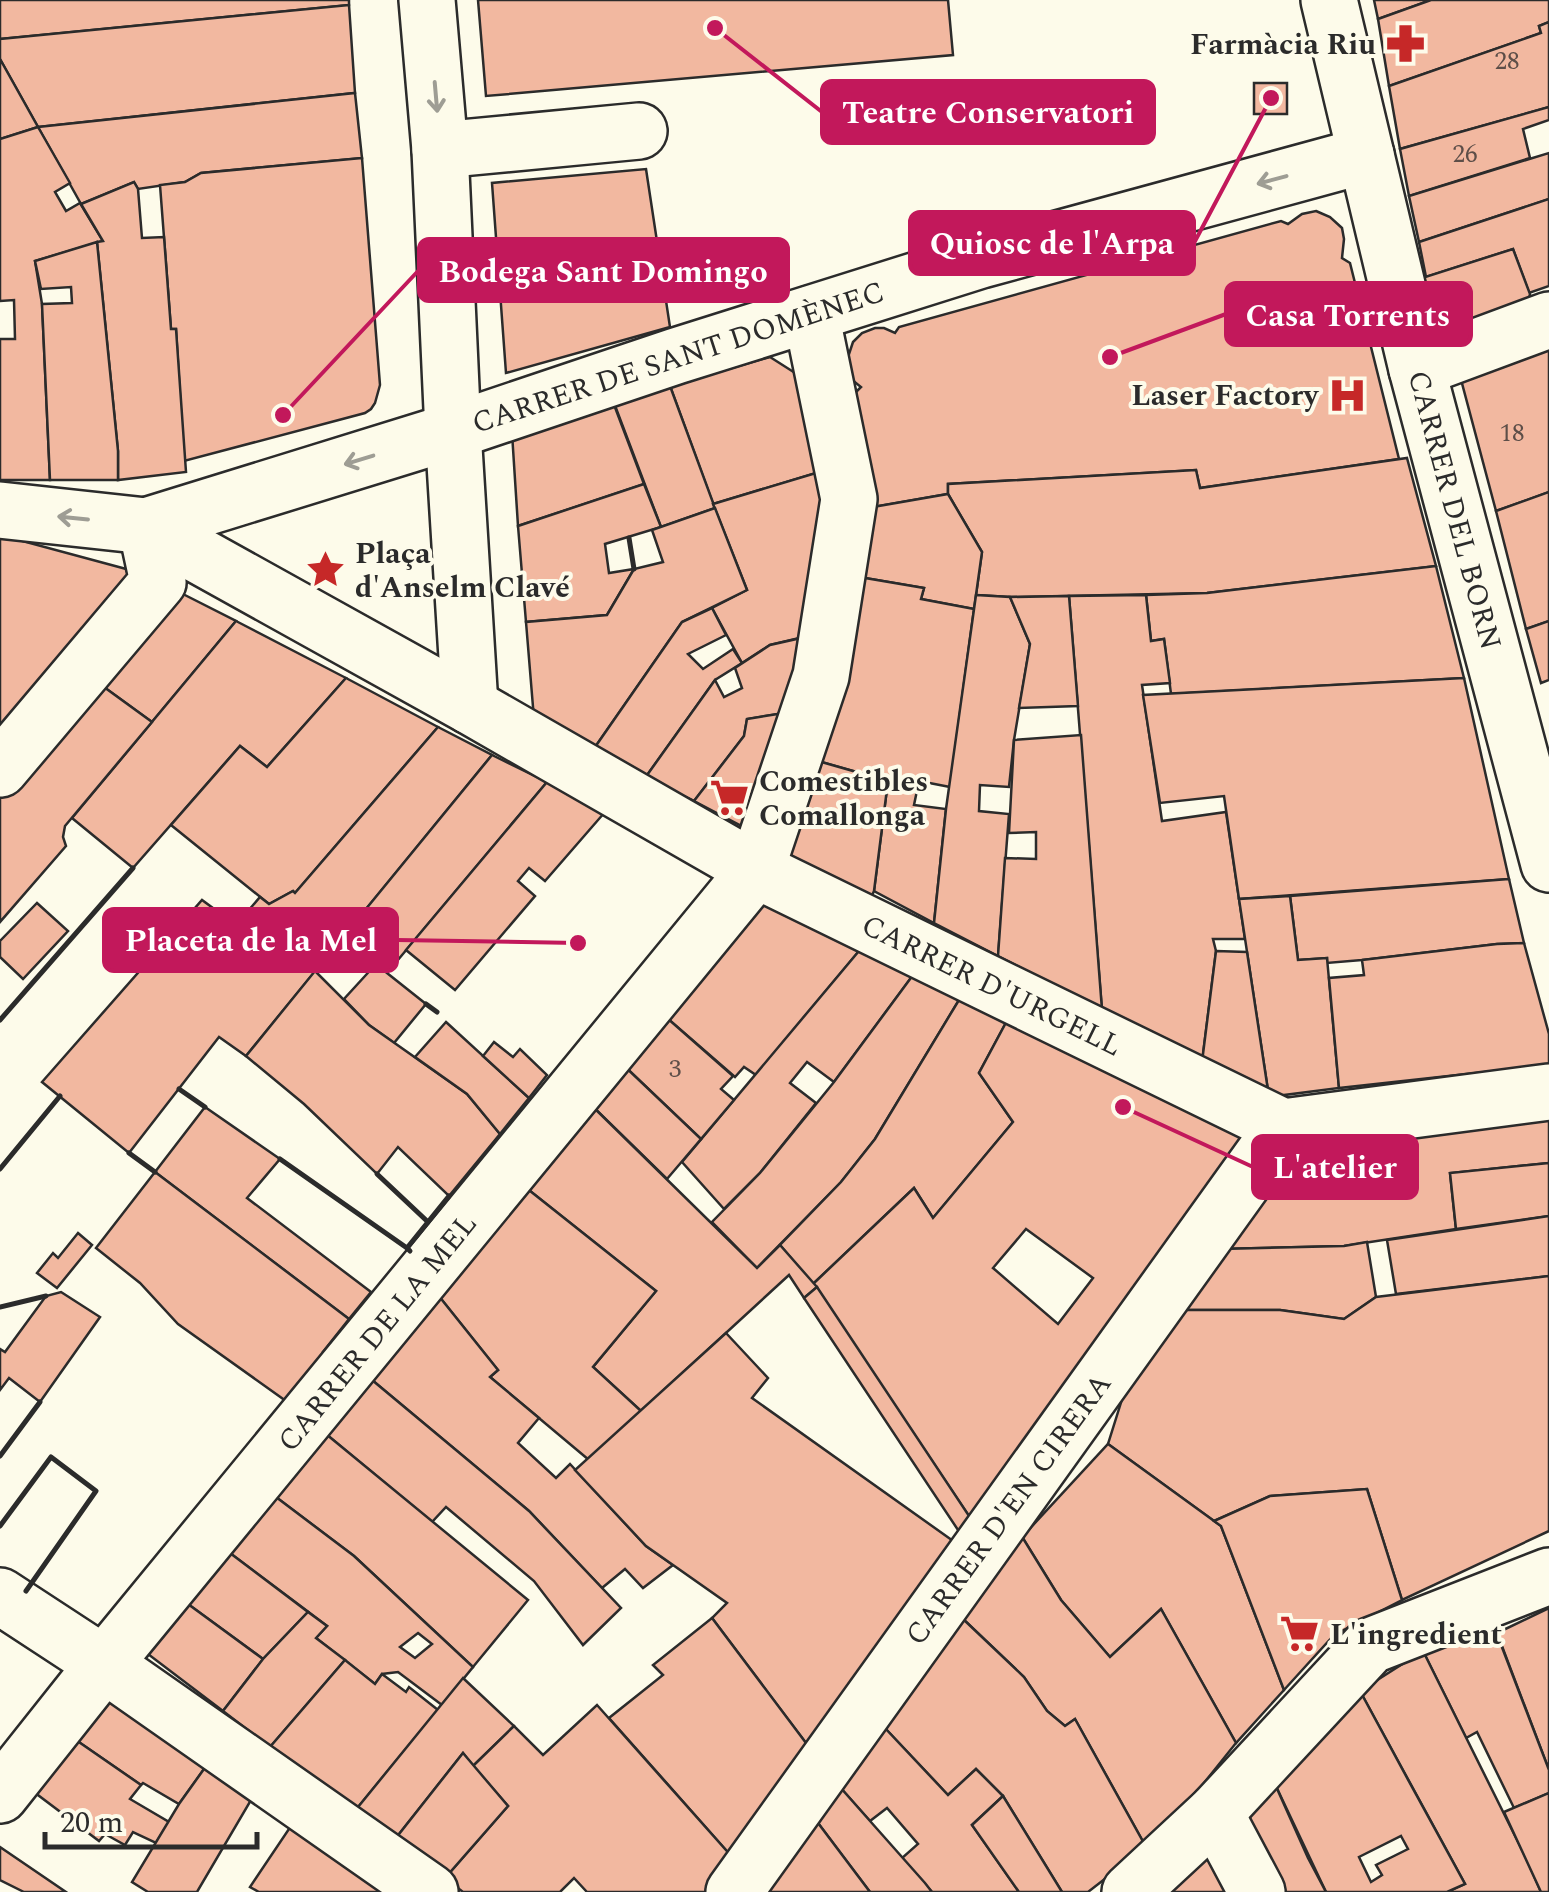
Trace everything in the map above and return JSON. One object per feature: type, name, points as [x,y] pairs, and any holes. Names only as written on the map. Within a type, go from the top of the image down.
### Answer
[{"type":"street","points":[[427,0],[440,150],[452,430],[470,706]]},
{"type":"street","name":"CARRER DEL BORN","points":[[1329,0],[1417,369],[1549,864]]},
{"type":"street","points":[[440,150],[639,131]]},
{"type":"street","name":"CARRER DE SANT DOMÈNEC","points":[[452,430],[981,260],[1366,154]]},
{"type":"street","points":[[756,870],[821,676],[850,499],[810,314]]},
{"type":"street","points":[[1417,369],[1549,320]]},
{"type":"street","points":[[146,526],[452,430]]},
{"type":"street","points":[[0,510],[146,526],[470,706]]},
{"type":"street","points":[[0,768],[158,582],[146,526]]},
{"type":"street","name":"CARRER D'URGELL","points":[[470,706],[756,870],[1282,1127]]},
{"type":"street","name":"CARRER DE LA MEL","points":[[0,1796],[756,870]]},
{"type":"street","points":[[1282,1127],[1549,1092]]},
{"type":"street","name":"CARRER D'EN CIRERA","points":[[734,1892],[1282,1127]]},
{"type":"street","points":[[1130,1892],[1214,1814],[1370,1646],[1549,1576]]},
{"type":"street","points":[[0,1596],[428,1890]]},
{"type":"street","points":[[1214,1814],[1257,1892]]},
{"type":"building","points":[[0,0],[349,0],[349,5],[0,39]]},
{"type":"building","points":[[478,0],[948,0],[953,55],[486,96]]},
{"type":"building","points":[[1374,0],[1431,0],[1378,19]]},
{"type":"building","points":[[1431,0],[1549,0],[1549,22],[1539,26],[1541,33],[1389,86],[1378,19]]},
{"type":"building","points":[[349,5],[355,93],[38,127],[0,59],[0,39]]},
{"type":"building","points":[[1549,22],[1549,107],[1400,149],[1389,86],[1541,33],[1539,26]]},
{"type":"building","points":[[0,59],[38,127],[0,139]]},
{"type":"building","points":[[1254,83],[1287,83],[1287,114],[1254,114]]},
{"type":"building","points":[[355,93],[362,158],[201,173],[185,182],[138,189],[134,182],[81,204],[38,127]]},
{"type":"building","points":[[1549,107],[1549,120],[1523,129],[1530,158],[1409,196],[1400,149]]},
{"type":"building","points":[[38,127],[70,183],[55,192],[66,211],[80,203],[103,241],[35,261],[42,304],[50,480],[0,480],[0,339],[15,339],[14,300],[0,301],[0,139]]},
{"type":"building","points":[[1549,153],[1549,199],[1419,242],[1409,196]]},
{"type":"building","points":[[362,158],[380,385],[375,403],[365,413],[184,461],[176,329],[171,329],[160,185],[185,182],[201,173]]},
{"type":"building","points":[[646,169],[670,327],[506,373],[492,183]]},
{"type":"building","points":[[134,182],[142,238],[164,237],[171,329],[176,329],[186,472],[118,480],[97,242],[103,241],[81,204]]},
{"type":"building","points":[[1549,199],[1549,286],[1529,293],[1513,249],[1426,277],[1419,242]]},
{"type":"building","points":[[1316,211],[1342,228],[1342,258],[1350,263],[1399,459],[1200,488],[1196,470],[948,484],[948,494],[873,507],[856,392],[861,387],[851,379],[847,360],[853,342],[862,333],[884,328],[895,333],[899,327],[1281,221],[1288,224],[1302,214]]},
{"type":"building","points":[[97,242],[118,480],[50,480],[42,304],[72,303],[71,287],[41,289],[35,261]]},
{"type":"building","points":[[1513,249],[1530,294],[1527,306],[1433,334],[1422,278]]},
{"type":"building","points":[[1549,342],[1549,492],[1496,511],[1459,372]]},
{"type":"building","points":[[770,357],[803,378],[826,470],[713,504],[670,386]]},
{"type":"building","points":[[670,386],[715,508],[661,527],[614,403]]},
{"type":"building","points":[[613,402],[644,484],[518,526],[512,433]]},
{"type":"building","points":[[1407,458],[1436,566],[1207,593],[976,595],[982,552],[948,494],[948,484],[1196,470],[1200,488]]},
{"type":"building","points":[[826,470],[808,636],[770,645],[742,663],[712,608],[747,590],[713,504]]},
{"type":"building","points":[[644,484],[661,527],[605,544],[609,573],[634,569],[607,615],[526,622],[518,526]]},
{"type":"building","points":[[1549,492],[1549,621],[1526,629],[1496,511]]},
{"type":"building","points":[[948,494],[982,552],[974,609],[921,599],[924,588],[865,578],[873,507]]},
{"type":"building","points":[[715,508],[747,590],[682,622],[593,750],[534,719],[526,622],[607,615],[634,569],[663,562],[652,530]]},
{"type":"building","points":[[0,535],[141,573],[0,733]]},
{"type":"building","points":[[1436,566],[1464,678],[1171,694],[1164,639],[1151,641],[1146,595],[1207,593]]},
{"type":"building","points":[[865,578],[924,588],[921,599],[974,609],[950,787],[919,781],[914,805],[946,809],[934,923],[874,891],[888,781],[818,761]]},
{"type":"building","points":[[175,590],[236,621],[152,722],[97,682]]},
{"type":"building","points":[[976,595],[1010,597],[1030,644],[1009,787],[980,785],[979,811],[1009,814],[998,956],[934,923]]},
{"type":"building","points":[[1146,595],[1151,641],[1164,639],[1170,683],[1142,685],[1162,821],[1226,812],[1245,939],[1213,939],[1216,951],[1202,1062],[1102,1010],[1069,596]]},
{"type":"building","points":[[1069,596],[1078,706],[1019,708],[1030,644],[1010,597]]},
{"type":"building","points":[[712,608],[726,635],[688,654],[703,669],[733,649],[742,663],[715,680],[645,778],[593,750],[682,622]]},
{"type":"building","points":[[236,621],[346,678],[267,767],[240,746],[133,868],[72,818]]},
{"type":"building","points":[[1549,621],[1549,680],[1541,683],[1526,629]]},
{"type":"building","points":[[819,634],[803,710],[747,719],[744,736],[694,801],[645,778],[715,680],[724,697],[742,688],[735,668],[770,645]]},
{"type":"building","points":[[346,678],[438,727],[295,893],[269,904],[171,825],[240,746],[267,767]]},
{"type":"building","points":[[1464,678],[1509,879],[1239,899],[1224,796],[1160,803],[1143,695]]},
{"type":"building","points":[[97,682],[152,722],[65,826],[66,846],[0,922],[0,795]]},
{"type":"building","points":[[803,710],[755,833],[694,801],[744,736],[747,719]]},
{"type":"building","points":[[438,727],[492,755],[246,1056],[219,1037],[129,1153],[42,1082],[202,900],[236,925],[260,897],[269,904],[295,893]]},
{"type":"building","points":[[1081,735],[1102,1010],[998,956],[1005,858],[1036,859],[1036,832],[1009,833],[1014,740]]},
{"type":"building","points":[[492,755],[547,782],[387,973],[426,1004],[394,1043],[369,1025],[344,999],[376,964],[343,937]]},
{"type":"building","points":[[818,761],[888,781],[870,900],[781,853]]},
{"type":"building","points":[[547,782],[605,812],[545,881],[529,868],[518,881],[535,896],[455,990],[406,950]]},
{"type":"building","points":[[1509,879],[1524,943],[1327,963],[1327,958],[1298,960],[1290,896]]},
{"type":"building","points":[[764,893],[864,945],[756,1075],[744,1067],[735,1077],[659,1011]]},
{"type":"building","points":[[1290,896],[1298,960],[1327,958],[1339,1088],[1269,1097],[1239,899]]},
{"type":"building","points":[[37,903],[68,931],[23,979],[0,957],[0,941]]},
{"type":"building","points":[[1524,943],[1549,1034],[1549,1065],[1339,1088],[1329,978],[1364,975],[1362,960]]},
{"type":"building","points":[[864,945],[916,971],[834,1082],[807,1062],[790,1083],[816,1103],[760,1173],[724,1209],[682,1162]]},
{"type":"building","points":[[1216,951],[1247,952],[1269,1097],[1202,1062]]},
{"type":"building","points":[[315,971],[369,1025],[467,1094],[500,1134],[449,1196],[398,1147],[377,1174],[304,1104],[246,1056]]},
{"type":"building","points":[[916,971],[962,995],[875,1139],[841,1182],[757,1268],[712,1222],[760,1173],[834,1082]]},
{"type":"building","points":[[962,995],[1009,1017],[979,1073],[1013,1122],[933,1218],[914,1188],[813,1284],[780,1245],[841,1182],[875,1139]]},
{"type":"building","points":[[659,1011],[733,1076],[721,1089],[734,1100],[701,1139],[619,1061]]},
{"type":"building","points":[[1009,1017],[1250,1139],[977,1528],[813,1284],[914,1188],[933,1218],[1013,1122],[979,1073]],"holes":[[[1026,1229],[1093,1278],[1058,1324],[993,1268]]]},
{"type":"building","points":[[446,1022],[529,1098],[500,1134],[467,1094],[415,1057]]},
{"type":"building","points":[[494,1042],[513,1057],[520,1049],[547,1075],[529,1098],[483,1056]]},
{"type":"building","points":[[619,1061],[701,1139],[667,1179],[586,1100]]},
{"type":"building","points":[[586,1100],[757,1268],[780,1245],[817,1287],[804,1298],[789,1275],[641,1411],[593,1367],[656,1291],[520,1183]]},
{"type":"building","points":[[205,1107],[280,1159],[247,1198],[371,1292],[349,1319],[155,1172]]},
{"type":"building","points":[[1549,1108],[1549,1163],[1450,1173],[1456,1229],[1344,1246],[1220,1249],[1291,1143]]},
{"type":"building","points":[[1549,1163],[1549,1216],[1456,1229],[1450,1173]]},
{"type":"building","points":[[155,1172],[349,1319],[323,1352],[326,1355],[286,1401],[178,1324],[140,1283],[96,1248]]},
{"type":"building","points":[[520,1183],[656,1291],[593,1367],[641,1411],[589,1460],[490,1377],[498,1370],[434,1290]]},
{"type":"building","points":[[1549,1216],[1549,1276],[1396,1294],[1387,1240]]},
{"type":"building","points":[[78,1233],[92,1245],[57,1288],[37,1273],[53,1253],[58,1258]]},
{"type":"building","points":[[1367,1242],[1376,1297],[1344,1319],[1280,1310],[1180,1310],[1220,1249]]},
{"type":"building","points":[[1549,1276],[1549,1531],[1402,1600],[1367,1489],[1270,1496],[1214,1521],[1108,1444],[1124,1393],[1180,1310],[1280,1310],[1344,1319],[1376,1297]]},
{"type":"building","points":[[817,1287],[977,1528],[966,1542],[804,1298]]},
{"type":"building","points":[[434,1290],[498,1370],[490,1377],[539,1418],[518,1443],[556,1478],[570,1464],[646,1546],[673,1565],[643,1588],[625,1569],[602,1588],[529,1511],[360,1370]]},
{"type":"building","points":[[61,1292],[100,1317],[40,1402],[9,1378],[0,1390],[0,1349],[5,1352],[46,1296]]},
{"type":"building","points":[[726,1333],[768,1378],[752,1398],[963,1548],[812,1751],[712,1618],[727,1603],[646,1546],[575,1470]]},
{"type":"building","points":[[360,1370],[529,1511],[621,1608],[583,1645],[534,1581],[446,1507],[432,1522],[315,1425]]},
{"type":"building","points":[[315,1425],[528,1600],[473,1667],[354,1556],[264,1488]]},
{"type":"building","points":[[1108,1444],[1221,1526],[1284,1690],[1236,1743],[1161,1609],[1110,1657],[1061,1600],[1022,1537]]},
{"type":"building","points":[[264,1488],[354,1556],[473,1667],[442,1705],[398,1672],[382,1674],[375,1684],[316,1638],[327,1626],[218,1544]],"holes":[[[418,1633],[432,1644],[415,1658],[400,1647]]]},
{"type":"building","points":[[1367,1489],[1402,1600],[1334,1635],[1284,1690],[1221,1526],[1214,1521],[1270,1496]]},
{"type":"building","points":[[1021,1535],[1061,1600],[1110,1657],[1161,1609],[1236,1743],[1146,1847],[1075,1719],[1065,1726],[1047,1711],[1024,1677],[963,1619]]},
{"type":"building","points":[[218,1544],[308,1612],[263,1659],[177,1596]]},
{"type":"building","points":[[177,1596],[263,1659],[223,1711],[144,1651]]},
{"type":"building","points":[[1549,1608],[1549,1770],[1497,1633]]},
{"type":"building","points":[[308,1612],[327,1626],[316,1638],[345,1660],[270,1747],[223,1711],[263,1659]]},
{"type":"building","points":[[1490,1616],[1549,1770],[1549,1793],[1514,1808],[1477,1732],[1466,1738],[1423,1651]]},
{"type":"building","points":[[712,1618],[812,1751],[733,1858],[609,1718],[663,1675],[653,1665]]},
{"type":"building","points":[[963,1619],[1024,1677],[1047,1711],[1065,1726],[1075,1719],[1146,1847],[1088,1892],[1062,1892],[1003,1796],[976,1769],[948,1795],[883,1726]]},
{"type":"building","points":[[1423,1651],[1541,1892],[1447,1892],[1465,1884],[1360,1691]]},
{"type":"building","points":[[345,1660],[375,1684],[382,1674],[406,1692],[409,1687],[438,1710],[354,1812],[270,1747]]},
{"type":"building","points":[[463,1678],[514,1726],[473,1766],[463,1753],[392,1843],[354,1812]]},
{"type":"building","points":[[122,1684],[214,1755],[179,1804],[141,1785],[73,1738]]},
{"type":"building","points":[[1360,1691],[1465,1884],[1447,1892],[1326,1892],[1274,1782]],"holes":[[[1401,1836],[1408,1849],[1376,1865],[1382,1875],[1371,1882],[1359,1857]]]},
{"type":"building","points":[[597,1705],[733,1858],[711,1892],[587,1892],[574,1878],[560,1892],[463,1892],[445,1878],[508,1806],[473,1766],[514,1726],[543,1755]]},
{"type":"building","points":[[883,1726],[948,1795],[976,1769],[1003,1796],[972,1825],[1019,1892],[932,1892],[902,1858],[918,1844],[887,1808],[870,1821],[839,1786]]},
{"type":"building","points":[[73,1738],[141,1785],[130,1799],[169,1822],[156,1843],[133,1832],[125,1845],[105,1834],[99,1841],[26,1786]]},
{"type":"building","points":[[463,1753],[508,1806],[445,1878],[392,1843]]},
{"type":"building","points":[[214,1755],[258,1788],[197,1892],[148,1892],[132,1882]]},
{"type":"building","points":[[1274,1782],[1326,1892],[1269,1892],[1233,1825]]},
{"type":"building","points":[[839,1786],[932,1892],[870,1892],[815,1819]]},
{"type":"building","points":[[1549,1793],[1549,1892],[1541,1892],[1504,1812]]},
{"type":"building","points":[[1003,1796],[1062,1892],[1019,1892],[972,1825]]},
{"type":"building","points":[[297,1817],[398,1892],[259,1892],[250,1887]]},
{"type":"building","points":[[815,1819],[870,1892],[751,1892]]},
{"type":"building","points":[[1215,1845],[1241,1892],[1170,1892]]},
{"type":"building","points":[[0,1847],[66,1892],[24,1892],[0,1880]]},
{"type":"wall","points":[[629,538],[634,569]]},
{"type":"wall","points":[[0,1020],[133,868]]},
{"type":"wall","points":[[426,1004],[437,1012]]},
{"type":"wall","points":[[179,1089],[205,1107]]},
{"type":"wall","points":[[0,1169],[60,1096]]},
{"type":"wall","points":[[129,1153],[155,1172]]},
{"type":"wall","points":[[280,1159],[407,1248]]},
{"type":"wall","points":[[377,1174],[428,1222]]},
{"type":"wall","points":[[410,1251],[407,1248],[449,1196]]},
{"type":"wall","points":[[0,1307],[46,1296]]},
{"type":"wall","points":[[0,1456],[40,1402]]},
{"type":"wall","points":[[0,1526],[51,1457],[96,1491],[26,1591]]},
{"type":"place","name":"Teatre Conservatori","points":[[715,28]]},
{"type":"place","name":"Farmàcia Riu","points":[[1406,44]]},
{"type":"place","name":"Quiosc de l'Arpa","points":[[1271,98]]},
{"type":"place","name":"Casa Torrents","points":[[1110,357]]},
{"type":"place","name":"Laser Factory","points":[[1348,395]]},
{"type":"place","name":"Bodega Sant Domingo","points":[[283,415]]},
{"type":"place","name":"Plaça d'Anselm Clavé","points":[[325,570]]},
{"type":"place","name":"Comestibles Comallonga","points":[[729,798]]},
{"type":"place","name":"Placeta de la Mel","points":[[578,943]]},
{"type":"place","name":"L'atelier","points":[[1123,1107]]},
{"type":"place","name":"L'ingredient","points":[[1300,1634]]}]
